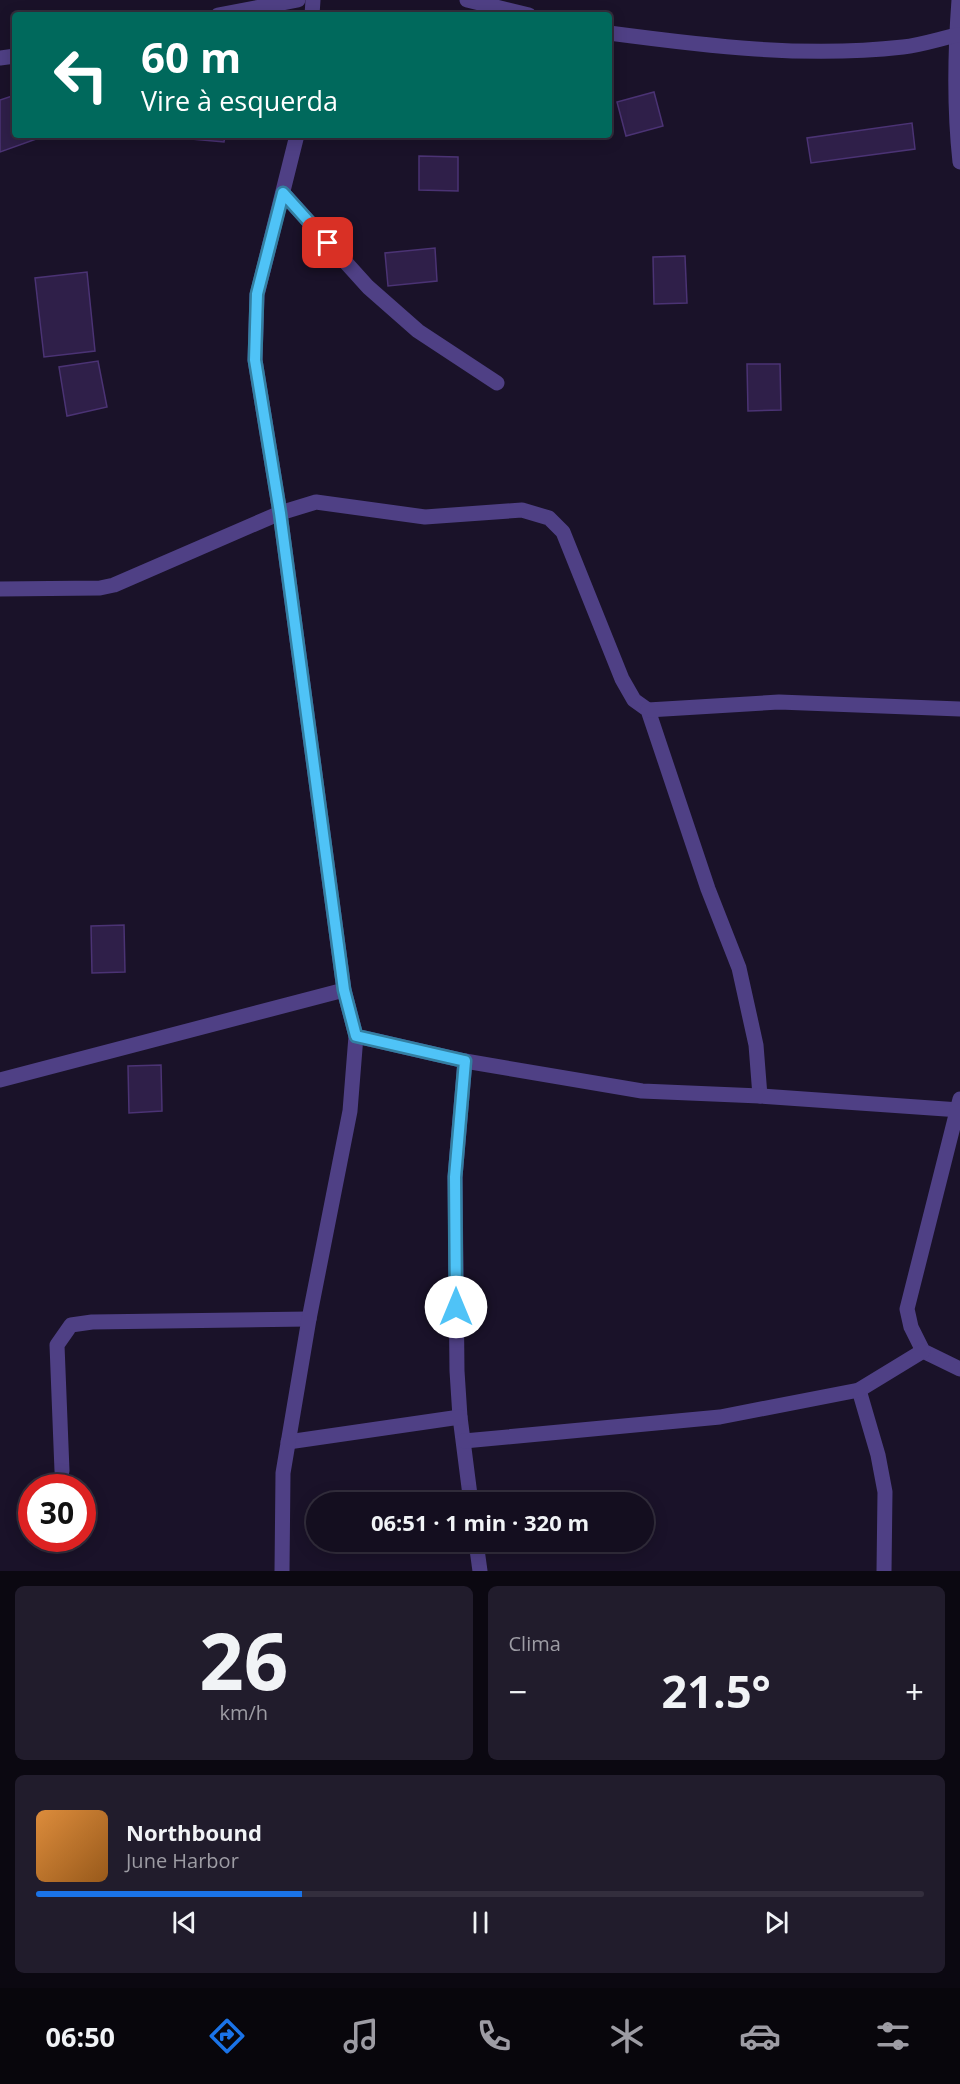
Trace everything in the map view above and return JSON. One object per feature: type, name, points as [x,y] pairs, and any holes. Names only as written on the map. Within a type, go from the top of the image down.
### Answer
[{"type":"street","points":[[234,12],[298,0]]},
{"type":"street","points":[[466,0],[516,12]]},
{"type":"street","points":[[959,0],[957,136],[960,162]]},
{"type":"street","points":[[612,33],[725,48],[824,52],[905,47],[957,34]]},
{"type":"street","points":[[282,1571],[283,1473],[309,1318],[350,1111],[356,1036],[344,990],[280,513],[255,360],[257,294],[296,138]]},
{"type":"street","points":[[283,193],[368,287],[418,331],[497,383]]},
{"type":"street","points":[[0,589],[100,588],[114,585],[280,513],[316,502],[424,517],[522,510],[549,518],[563,532],[622,679],[634,700],[648,710],[708,889],[739,968],[756,1045],[759,1096]]},
{"type":"street","points":[[648,710],[778,702],[960,709]]},
{"type":"street","points":[[0,1080],[344,990]]},
{"type":"street","points":[[356,1036],[465,1061],[642,1091],[959,1106],[907,1309],[911,1327],[923,1351],[960,1369]]},
{"type":"street","points":[[465,1061],[455,1177],[457,1371],[460,1417],[470,1492]]},
{"type":"street","points":[[62,1471],[57,1345],[71,1325],[92,1322],[309,1318]]},
{"type":"street","points":[[464,1441],[720,1417],[859,1390],[923,1351]]},
{"type":"street","points":[[859,1390],[878,1455],[885,1492],[884,1571]]},
{"type":"street","points":[[288,1442],[460,1417]]},
{"type":"street","points":[[477,1552],[480,1571]]},
{"type":"building","points":[[654,92],[663,126],[626,136],[617,102]]},
{"type":"building","points":[[12,96],[12,138],[39,138],[0,152],[0,100]]},
{"type":"building","points":[[912,123],[915,149],[811,163],[807,138]]},
{"type":"building","points":[[180,138],[225,138],[224,142]]},
{"type":"building","points":[[419,156],[458,157],[458,191],[419,190]]},
{"type":"building","points":[[435,248],[437,281],[388,286],[385,253]]},
{"type":"building","points":[[685,256],[687,303],[654,304],[653,257]]},
{"type":"building","points":[[87,272],[95,351],[44,357],[35,278]]},
{"type":"building","points":[[98,361],[107,407],[67,416],[59,367]]},
{"type":"building","points":[[747,364],[780,364],[781,410],[748,411]]},
{"type":"building","points":[[124,925],[125,972],[92,973],[91,926]]},
{"type":"building","points":[[161,1065],[162,1111],[129,1113],[128,1066]]},
{"type":"route","points":[[328,243],[283,193],[257,294],[255,360],[280,513],[344,990],[356,1036],[465,1061],[455,1177],[456,1307]]}]
